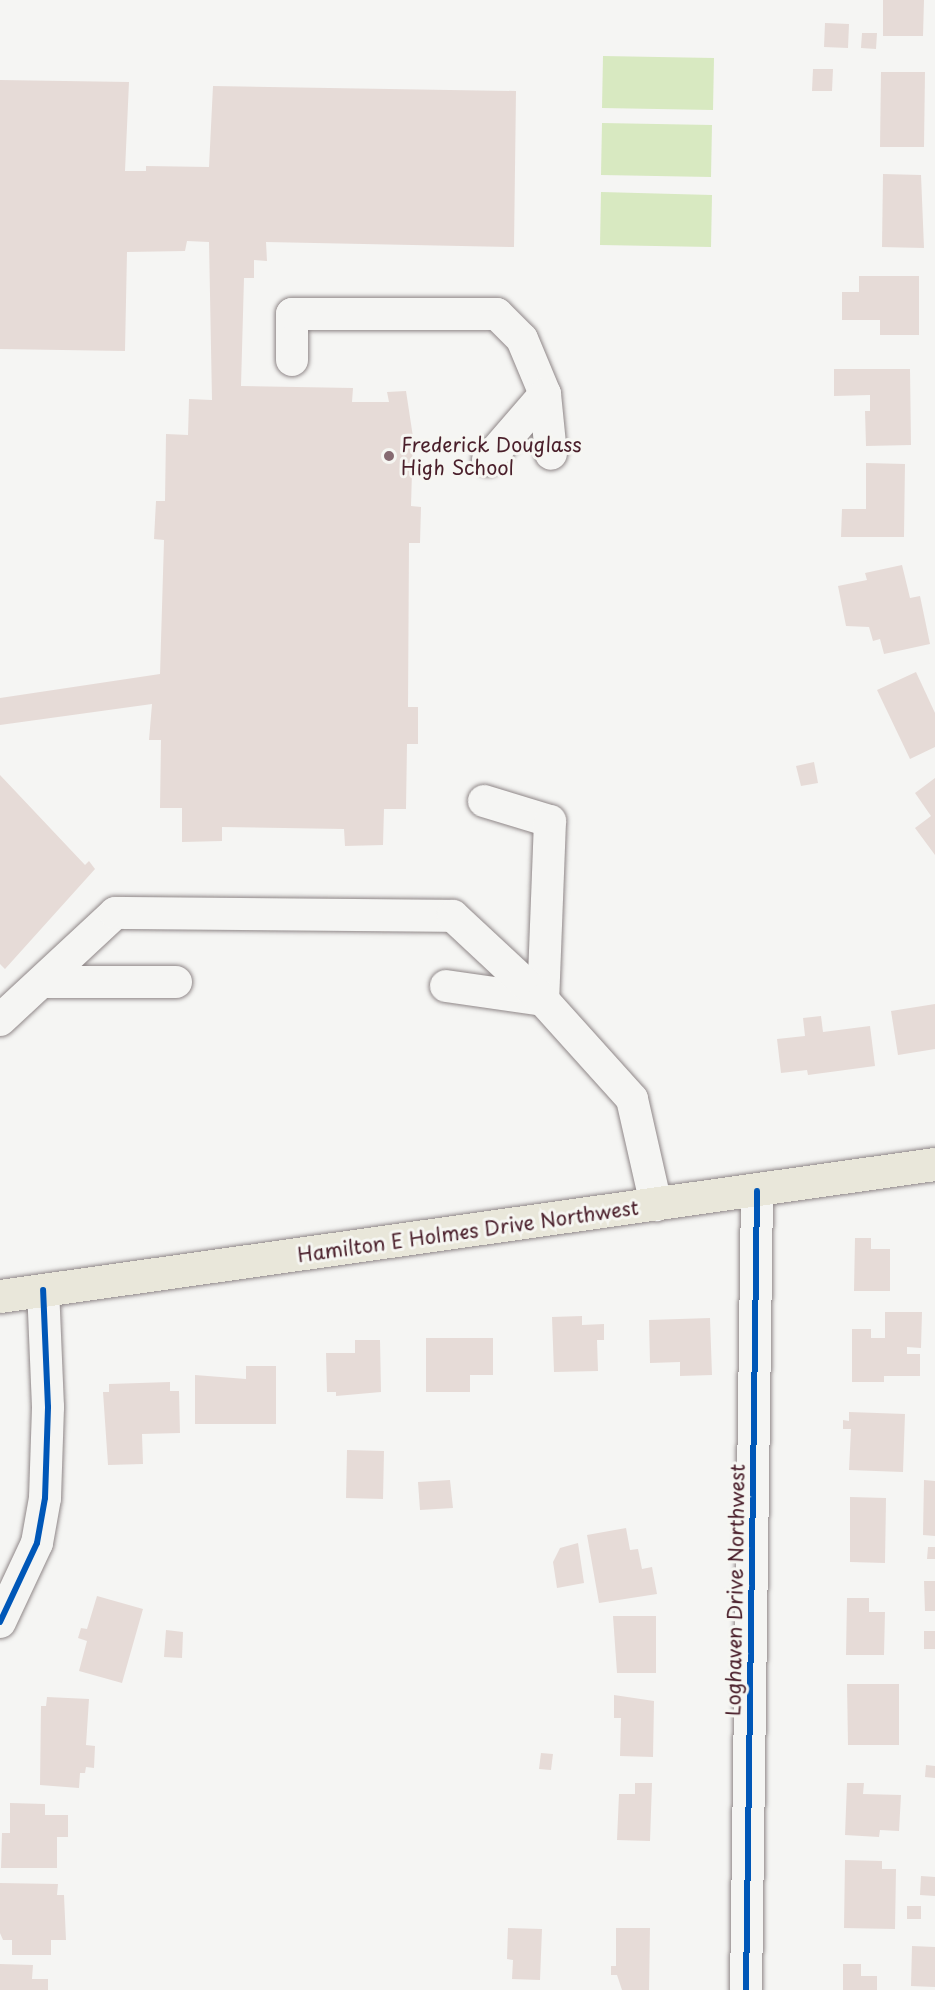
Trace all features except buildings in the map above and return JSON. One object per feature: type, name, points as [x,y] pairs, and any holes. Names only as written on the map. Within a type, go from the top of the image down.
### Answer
[{"type":"main road","name":"Hamilton E Holmes Drive Northwest","points":[[0,1296],[757,1191],[935,1164]]},
{"type":"street","points":[[291,360],[292,314],[497,314],[522,339],[545,394],[551,454]]},
{"type":"street","points":[[488,460],[545,394]]},
{"type":"street","points":[[484,801],[550,821],[543,1000]]},
{"type":"street","points":[[0,1020],[115,913],[453,916],[543,1000],[632,1099],[656,1205]]},
{"type":"street","points":[[42,982],[176,982]]},
{"type":"street","points":[[446,986],[543,1000]]},
{"type":"street","name":"Loghaven Drive Northwest","points":[[746,1990],[757,1191]]},
{"type":"street","points":[[0,1622],[8,1612],[37,1544],[45,1498],[48,1407],[43,1290]]},
{"type":"green space","points":[[603,56],[714,58],[713,110],[602,108]]},
{"type":"green space","points":[[602,123],[712,125],[711,177],[601,175]]},
{"type":"green space","points":[[601,192],[712,195],[711,247],[600,245]]},
{"type":"cycle path","points":[[746,1990],[757,1191]]},
{"type":"cycle path","points":[[0,1622],[37,1543],[45,1498],[48,1407],[43,1290]]},
{"type":"place","name":"Frederick Douglass High School","points":[[389,456]]}]
